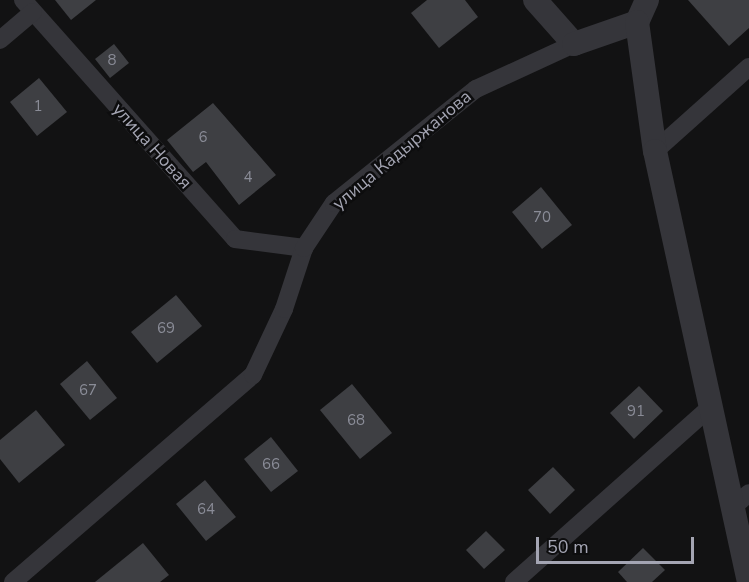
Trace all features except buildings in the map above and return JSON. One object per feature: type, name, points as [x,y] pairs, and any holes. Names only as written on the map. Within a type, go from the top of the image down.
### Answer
[{"type":"street","points":[[535,0],[574,44]]},
{"type":"street","points":[[0,40],[28,6]]},
{"type":"street","name":"улица Новая","points":[[28,6],[235,239],[304,248]]},
{"type":"street","points":[[642,11],[655,151],[709,408],[741,500],[749,582]]},
{"type":"street","name":"улица Кадыржанова","points":[[13,582],[253,375],[284,309],[304,248],[334,203],[476,88],[642,11]]},
{"type":"street","points":[[655,151],[749,67]]},
{"type":"street","points":[[514,582],[709,408]]}]
